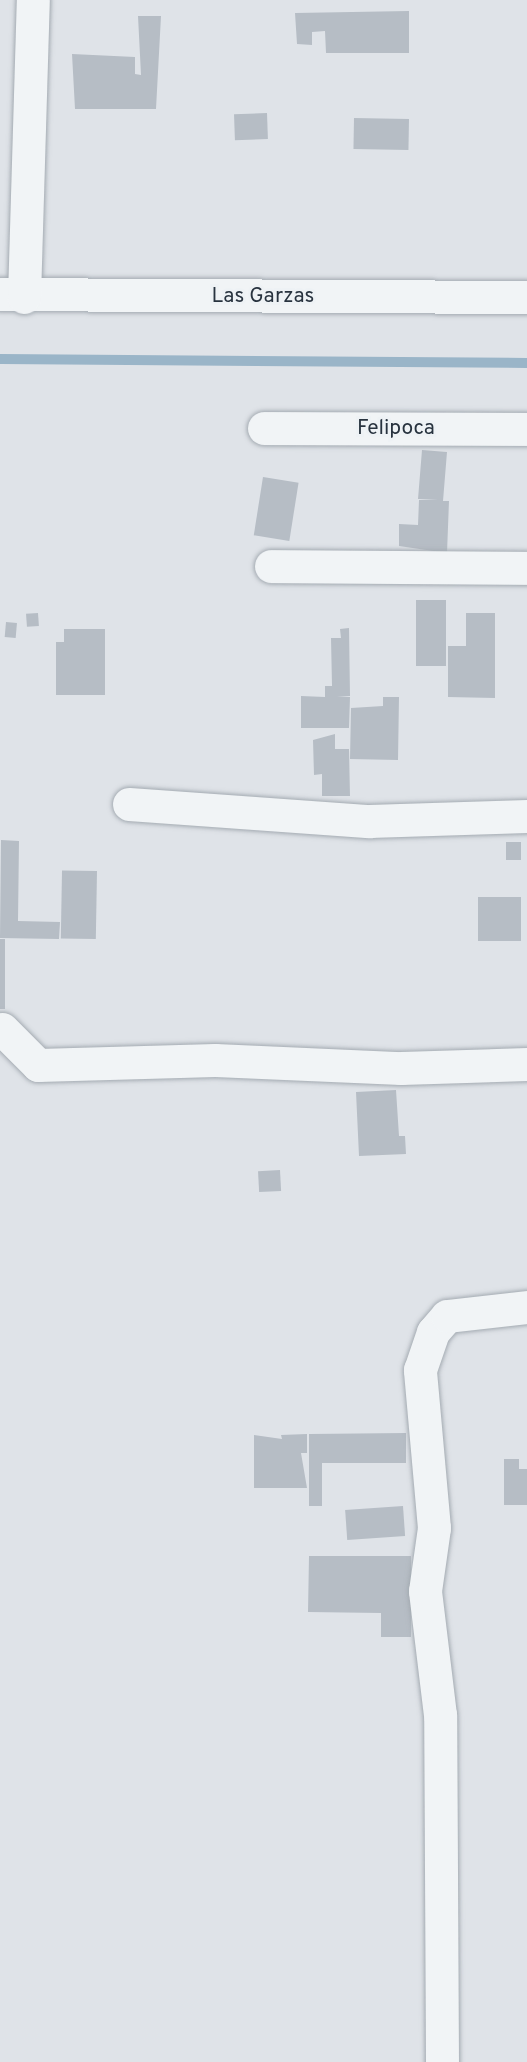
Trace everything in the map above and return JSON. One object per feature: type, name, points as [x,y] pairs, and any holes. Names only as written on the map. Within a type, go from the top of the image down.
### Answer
[{"type":"street","points":[[12,295],[33,0]]},
{"type":"street","name":"Las Garzas","points":[[12,295],[527,297]]},
{"type":"street","name":"Felipoca","points":[[264,429],[527,429]]},
{"type":"street","points":[[271,566],[527,568]]},
{"type":"street","points":[[129,804],[369,821],[527,816]]},
{"type":"street","points":[[3,1029],[38,1065],[215,1060],[401,1068],[527,1064]]},
{"type":"street","points":[[442,2062],[440,1715],[425,1591],[434,1528],[420,1370],[433,1332],[447,1316],[527,1307]]},
{"type":"building","points":[[409,11],[409,53],[326,53],[325,31],[312,32],[312,45],[297,44],[295,13]]},
{"type":"building","points":[[138,16],[161,16],[156,109],[75,109],[72,54],[135,57],[135,74],[141,75]]},
{"type":"building","points":[[267,113],[268,139],[235,140],[234,114]]},
{"type":"building","points":[[354,118],[409,119],[408,150],[353,149]]},
{"type":"building","points":[[422,450],[447,452],[443,501],[449,501],[447,553],[399,546],[399,524],[418,525],[419,500],[438,500],[418,499]]},
{"type":"building","points":[[263,477],[299,483],[289,541],[254,535]]},
{"type":"building","points":[[416,600],[446,600],[446,666],[416,666]]},
{"type":"building","points":[[38,613],[39,626],[27,627],[26,614]]},
{"type":"building","points":[[466,613],[495,613],[495,698],[448,697],[448,646],[466,646]]},
{"type":"building","points":[[6,622],[17,623],[16,638],[5,637]]},
{"type":"building","points":[[349,628],[350,696],[337,697],[350,697],[349,728],[301,728],[301,696],[325,697],[325,686],[332,686],[331,638],[341,638],[340,629]]},
{"type":"building","points":[[64,629],[105,629],[105,695],[56,695],[56,642],[64,642]]},
{"type":"building","points":[[383,697],[399,697],[398,760],[350,759],[351,708],[383,706]]},
{"type":"building","points":[[335,734],[335,749],[349,749],[350,796],[322,796],[322,774],[314,775],[313,740]]},
{"type":"building","points":[[1,840],[19,841],[18,921],[60,922],[59,939],[0,938]]},
{"type":"building","points":[[506,842],[521,842],[521,860],[506,860]]},
{"type":"building","points":[[62,870],[97,871],[96,939],[61,938]]},
{"type":"building","points":[[478,897],[521,897],[521,941],[478,941]]},
{"type":"building","points":[[0,939],[5,939],[5,1009],[0,1009]]},
{"type":"building","points":[[396,1090],[399,1136],[405,1136],[406,1154],[359,1156],[356,1092]]},
{"type":"building","points":[[280,1170],[281,1191],[259,1192],[258,1171]]},
{"type":"building","points":[[406,1433],[406,1463],[322,1463],[322,1506],[309,1506],[309,1434]]},
{"type":"building","points":[[307,1434],[307,1453],[301,1453],[307,1488],[254,1488],[254,1435],[282,1439],[281,1435]]},
{"type":"building","points":[[504,1459],[519,1459],[519,1469],[527,1469],[527,1505],[504,1505]]},
{"type":"building","points":[[403,1506],[405,1536],[347,1540],[345,1510]]},
{"type":"building","points":[[309,1556],[411,1556],[411,1637],[381,1637],[381,1613],[308,1612]]},
{"type":"waterway","points":[[0,359],[527,363]]}]
